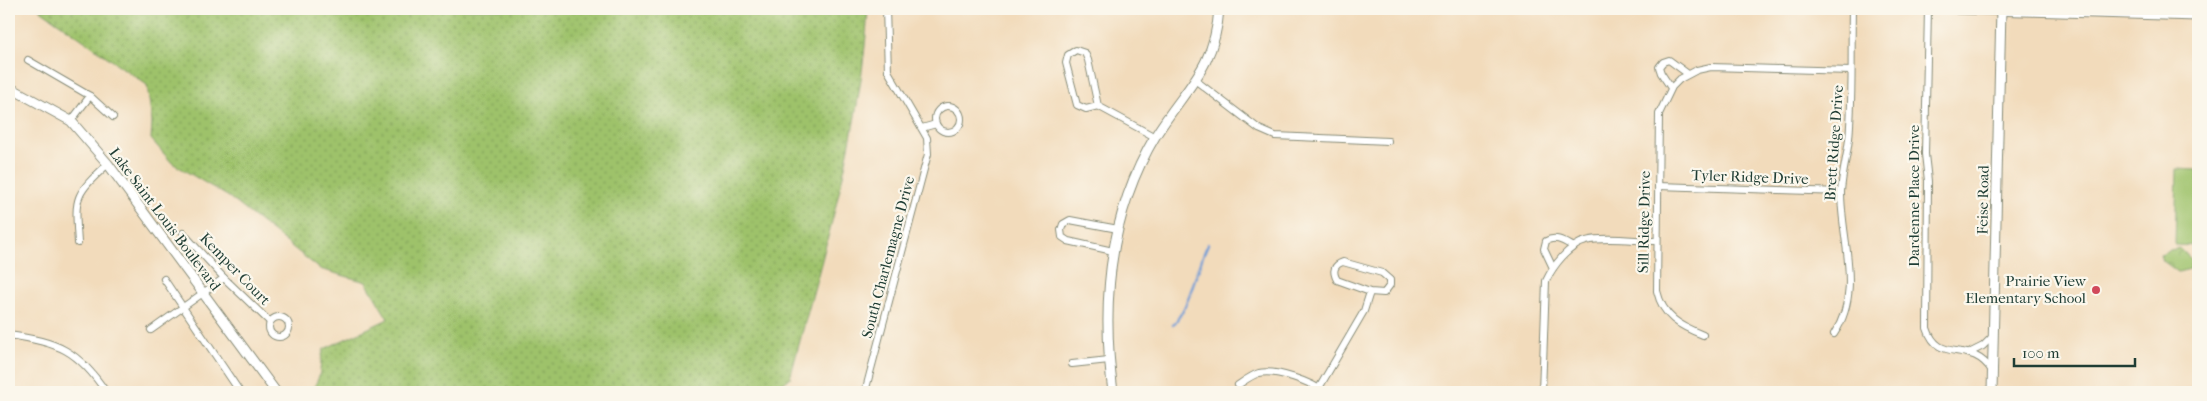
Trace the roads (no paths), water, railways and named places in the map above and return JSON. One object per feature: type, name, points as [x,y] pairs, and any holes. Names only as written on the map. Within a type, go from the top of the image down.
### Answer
[{"type":"street","name":"South Charlemagne Drive","points":[[865,392],[928,154],[927,138],[888,71],[886,9]]},
{"type":"street","points":[[1113,392],[1108,360],[1107,313],[1113,251],[1118,229],[1131,188],[1155,136],[1207,61],[1216,41],[1219,9]]},
{"type":"street","name":"Brett Ridge Drive","points":[[1834,334],[1843,321],[1847,308],[1849,284],[1849,263],[1841,192],[1849,138],[1852,9]]},
{"type":"street","name":"Dardenne Place Drive","points":[[1928,9],[1925,154],[1928,180],[1926,322],[1930,338],[1940,347],[1950,351],[1971,352]]},
{"type":"street","points":[[1957,9],[2198,16]]},
{"type":"street","name":"Feise Road","points":[[1992,392],[2001,9]]},
{"type":"street","points":[[1098,106],[1088,60],[1084,53],[1076,50],[1068,55],[1066,63],[1077,105],[1086,109],[1098,106],[1155,136]]},
{"type":"street","points":[[28,60],[90,96],[114,118]]},
{"type":"street","points":[[1671,88],[1660,73],[1659,67],[1663,62],[1669,60],[1688,74]]},
{"type":"street","name":"Sill Ridge Drive","points":[[1703,335],[1679,325],[1662,306],[1655,277],[1659,114],[1671,88],[1688,74],[1711,67],[1851,71]]},
{"type":"street","points":[[1195,80],[1259,129],[1275,136],[1388,141]]},
{"type":"street","name":"Lake Saint Louis Boulevard","points":[[9,87],[71,121],[108,164],[276,392]]},
{"type":"street","points":[[71,121],[90,96]]},
{"type":"street","points":[[944,106],[956,108],[961,115],[961,123],[955,130],[946,132],[936,124],[937,111],[944,106]]},
{"type":"street","points":[[922,128],[936,124]]},
{"type":"street","points":[[78,243],[77,200],[83,187],[108,164]]},
{"type":"street","name":"Tyler Ridge Drive","points":[[1658,186],[1841,192]]},
{"type":"street","points":[[1113,251],[1068,241],[1062,237],[1061,230],[1063,224],[1070,220],[1118,229]]},
{"type":"street","name":"Kemper Court","points":[[183,233],[224,278],[270,322]]},
{"type":"street","points":[[1553,268],[1544,249],[1546,241],[1551,238],[1557,238],[1574,247]]},
{"type":"street","points":[[1542,392],[1546,281],[1553,268],[1574,247],[1593,240],[1657,242]]},
{"type":"street","points":[[1343,262],[1387,276],[1390,285],[1388,290],[1379,294],[1370,292],[1337,280],[1334,271],[1335,267],[1343,262]]},
{"type":"street","points":[[151,330],[224,278]]},
{"type":"street","points":[[164,279],[240,392]]},
{"type":"street","points":[[1238,385],[1260,373],[1272,373],[1290,377],[1322,390],[1364,311],[1370,292]]},
{"type":"street","points":[[9,335],[45,340],[72,352],[87,367],[106,392]]},
{"type":"street","points":[[1971,352],[1983,346],[1993,336]]},
{"type":"street","points":[[1971,352],[1983,359],[1992,372]]},
{"type":"street","points":[[1072,364],[1108,360]]},
{"type":"waterway","points":[[1173,325],[1185,307],[1208,244]]},
{"type":"place","name":"Prairie View Elementary School","points":[[2096,290]]}]
